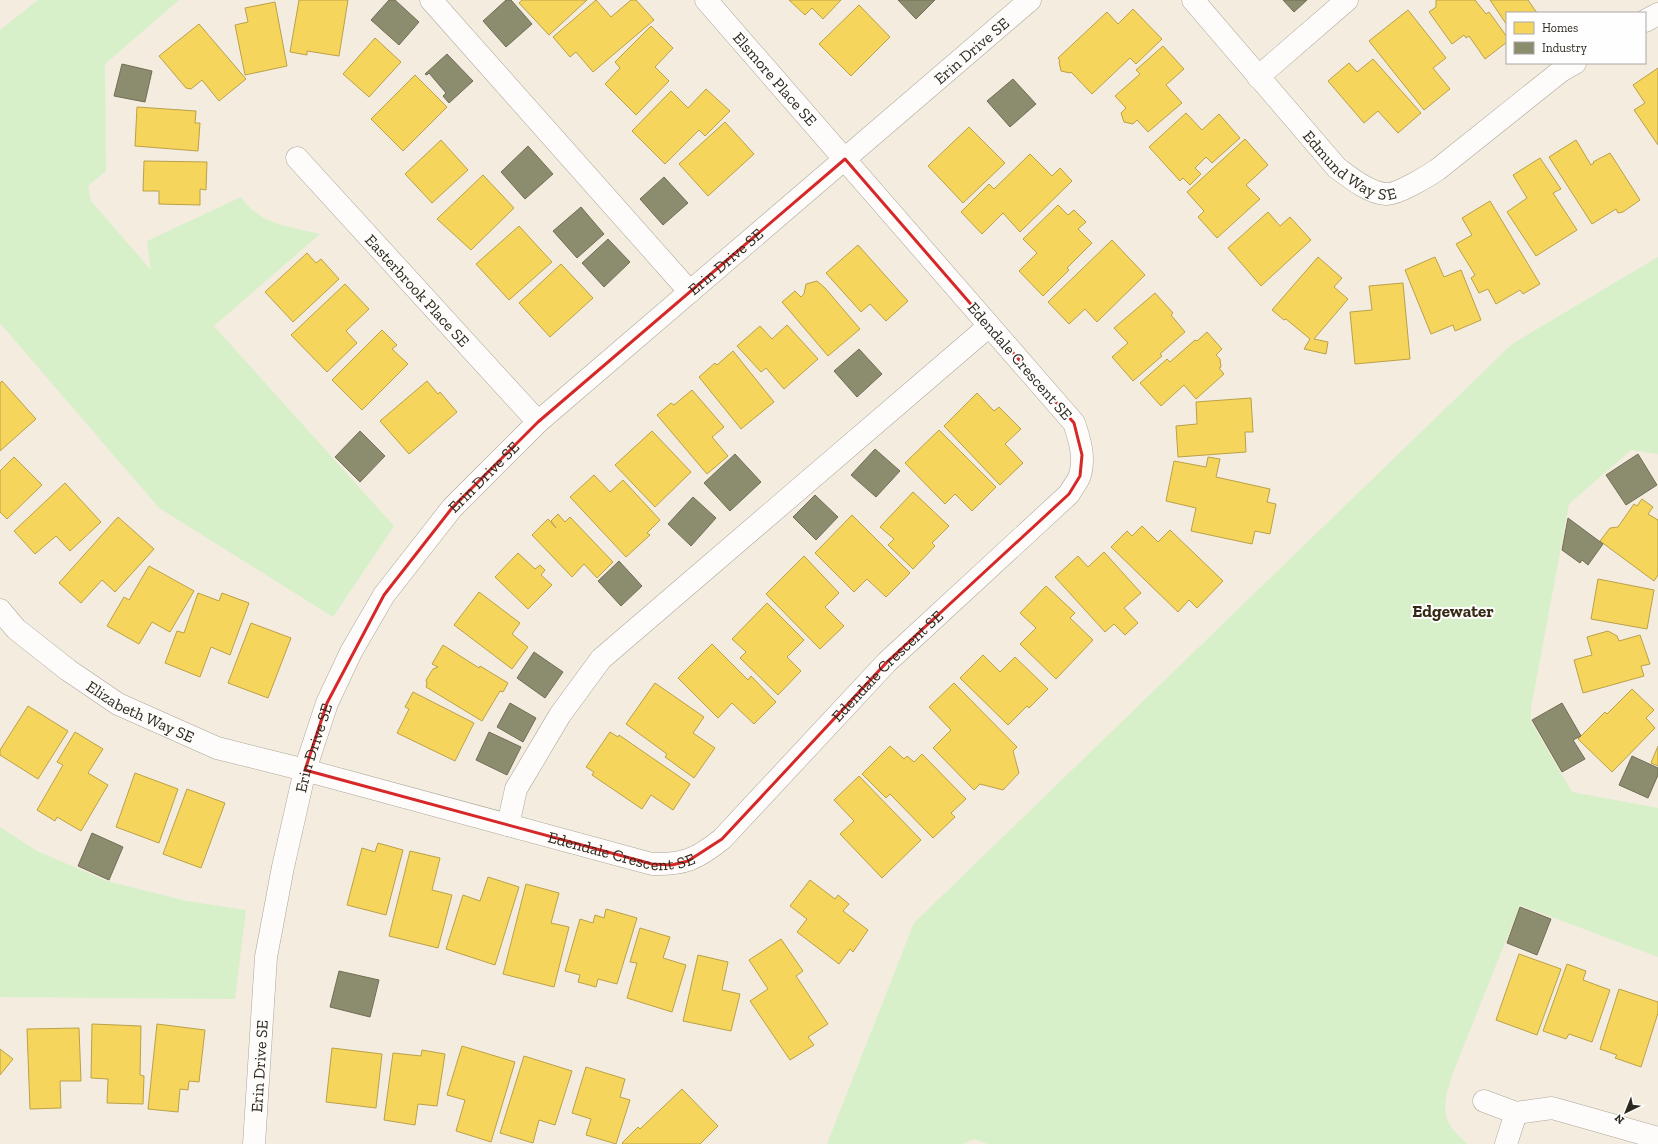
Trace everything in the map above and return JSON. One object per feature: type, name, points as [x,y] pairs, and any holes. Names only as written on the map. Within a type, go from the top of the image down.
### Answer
[{"type":"street","points":[[431,0],[690,292]]},
{"type":"street","name":"Elsmore Place SE","points":[[706,0],[845,159]]},
{"type":"street","name":"Erin Drive SE","points":[[254,1144],[266,957],[283,867],[305,770],[327,703],[351,652],[384,595],[452,508],[538,422],[1030,0]]},
{"type":"street","name":"Edmund Way SE","points":[[1193,0],[1337,168],[1362,186],[1387,194],[1416,183],[1437,170],[1561,71],[1573,64]]},
{"type":"street","points":[[1258,77],[1347,0]]},
{"type":"street","points":[[1646,20],[1658,14]]},
{"type":"street","name":"Easterbrook Place SE","points":[[296,158],[538,422]]},
{"type":"street","name":"Edendale Crescent SE","points":[[305,770],[652,864],[672,865],[688,861],[707,851],[733,827],[887,662],[1069,494],[1080,476],[1082,456],[1080,440],[1074,423],[845,159]]},
{"type":"street","points":[[508,825],[516,789],[560,715],[601,659],[989,326]]},
{"type":"street","name":"Elizabeth Way SE","points":[[0,610],[16,629],[68,670],[118,704],[217,748],[305,770]]},
{"type":"street","points":[[1484,1101],[1516,1113],[1552,1108],[1658,1138]]},
{"type":"street","points":[[1506,1144],[1516,1113]]},
{"type":"highlighted area","points":[[845,159],[1074,423],[1082,455],[1080,476],[1069,494],[887,662],[722,839],[688,861],[672,865],[652,864],[305,770],[327,703],[384,595],[452,508],[538,422]]},
{"type":"green space","points":[[38,0],[179,0],[105,64],[106,171],[88,186],[91,201],[151,270],[147,241],[241,197],[249,206],[266,219],[320,234],[214,326],[394,526],[333,617],[159,508],[0,323],[0,30]]},
{"type":"green space","points":[[1658,257],[1658,454],[1631,450],[1569,504],[1531,708],[1531,722],[1572,792],[1658,808],[1658,957],[1520,905],[1452,1075],[1447,1095],[1445,1108],[1448,1121],[1451,1127],[1467,1144],[988,1144],[974,1139],[963,1144],[827,1144],[914,923],[1512,344]]},
{"type":"green space","points":[[0,827],[37,851],[107,881],[187,901],[246,910],[235,999],[0,997]]},
{"type":"building: Homes","points":[[299,0],[348,0],[339,56],[307,51],[307,55],[290,52]]},
{"type":"building: Homes","points":[[522,0],[587,0],[549,35],[519,3]]},
{"type":"building: Homes","points":[[596,0],[611,17],[631,0],[636,0],[654,20],[593,72],[576,52],[570,57],[553,37]]},
{"type":"building: Homes","points":[[789,0],[841,0],[823,19],[812,8],[805,15]]},
{"type":"building: Homes","points":[[1436,0],[1475,0],[1486,14],[1489,12],[1506,36],[1506,43],[1485,59],[1469,36],[1466,38],[1464,35],[1452,44],[1429,12],[1436,7]]},
{"type":"building: Homes","points":[[1490,0],[1528,0],[1536,12],[1506,12],[1506,24]]},
{"type":"building: Homes","points":[[275,2],[287,66],[245,75],[235,25],[248,22],[245,8]]},
{"type":"building: Homes","points":[[859,5],[890,37],[851,76],[819,44]]},
{"type":"building: Homes","points":[[1133,9],[1162,39],[1136,64],[1130,58],[1092,94],[1071,72],[1061,71],[1060,61],[1058,58],[1107,12],[1118,24]]},
{"type":"building: Homes","points":[[1408,10],[1446,58],[1433,68],[1450,89],[1424,110],[1369,41]]},
{"type":"building: Homes","points":[[199,24],[246,79],[219,101],[202,80],[191,89],[186,88],[159,56]]},
{"type":"building: Homes","points":[[651,26],[673,48],[655,67],[669,81],[636,115],[605,84],[620,68],[615,62]]},
{"type":"building: Homes","points":[[375,38],[401,62],[369,97],[343,74]]},
{"type":"building: Homes","points":[[1163,46],[1184,69],[1166,85],[1182,103],[1148,132],[1137,120],[1133,124],[1124,122],[1121,113],[1126,108],[1115,96],[1140,74],[1136,70]]},
{"type":"building: Homes","points":[[1373,59],[1421,113],[1398,133],[1378,111],[1364,123],[1328,81],[1349,63],[1357,72]]},
{"type":"building: Homes","points":[[1658,68],[1658,145],[1634,110],[1645,103],[1633,85]]},
{"type":"building: Homes","points":[[415,75],[447,107],[403,151],[371,119]]},
{"type":"building: Homes","points":[[706,89],[730,111],[705,136],[699,130],[665,164],[632,131],[671,91],[688,108]]},
{"type":"building: Homes","points":[[137,107],[196,111],[195,123],[200,123],[198,151],[135,146]]},
{"type":"building: Homes","points":[[1186,113],[1202,130],[1219,114],[1240,138],[1212,163],[1206,157],[1195,168],[1201,174],[1190,185],[1183,178],[1180,181],[1149,147]]},
{"type":"building: Homes","points":[[725,122],[754,154],[708,196],[679,164]]},
{"type":"building: Homes","points":[[969,127],[1005,163],[963,203],[928,166]]},
{"type":"building: Homes","points":[[1245,139],[1268,165],[1246,185],[1260,199],[1217,238],[1198,217],[1204,211],[1187,192]]},
{"type":"building: Homes","points":[[441,140],[468,170],[432,203],[405,174]]},
{"type":"building: Homes","points":[[1576,140],[1591,165],[1594,163],[1593,162],[1610,153],[1640,200],[1623,212],[1618,213],[1616,209],[1592,224],[1549,157]]},
{"type":"building: Homes","points":[[1030,154],[1052,176],[1060,168],[1072,181],[1020,232],[1003,213],[982,234],[961,212],[989,184],[994,189]]},
{"type":"building: Homes","points":[[1540,158],[1561,189],[1553,193],[1577,230],[1536,256],[1507,212],[1527,198],[1513,175]]},
{"type":"building: Homes","points":[[144,161],[207,162],[206,190],[200,189],[200,205],[159,204],[159,191],[143,191]]},
{"type":"building: Homes","points":[[483,175],[514,208],[471,250],[437,219]]},
{"type":"building: Homes","points":[[1490,201],[1540,284],[1523,294],[1520,290],[1496,304],[1488,289],[1479,293],[1471,278],[1475,275],[1456,244],[1472,235],[1462,218]]},
{"type":"building: Homes","points":[[1058,205],[1068,215],[1074,210],[1086,222],[1078,229],[1092,243],[1067,268],[1069,270],[1043,296],[1019,271],[1037,253],[1023,239]]},
{"type":"building: Homes","points":[[1268,212],[1280,226],[1290,217],[1311,240],[1261,286],[1228,248]]},
{"type":"building: Homes","points":[[519,226],[552,262],[509,300],[476,264]]},
{"type":"building: Homes","points":[[1112,240],[1145,275],[1097,322],[1085,309],[1069,324],[1048,302]]},
{"type":"building: Homes","points":[[858,245],[908,301],[886,321],[870,304],[861,312],[826,273]]},
{"type":"building: Homes","points":[[307,253],[316,263],[321,259],[339,279],[293,322],[265,292]]},
{"type":"building: Homes","points":[[1318,257],[1342,278],[1334,287],[1348,299],[1314,339],[1328,342],[1326,354],[1304,349],[1310,339],[1286,319],[1284,320],[1272,310]]},
{"type":"building: Homes","points":[[1435,257],[1444,277],[1461,270],[1481,320],[1455,331],[1453,325],[1431,334],[1405,270]]},
{"type":"building: Homes","points":[[561,264],[593,298],[550,337],[519,303]]},
{"type":"building: Homes","points":[[817,281],[825,288],[860,329],[828,356],[782,302],[795,291],[801,297],[804,294],[806,284]]},
{"type":"building: Homes","points":[[1403,283],[1410,359],[1355,364],[1350,312],[1372,310],[1369,286]]},
{"type":"building: Homes","points":[[345,284],[369,309],[346,331],[357,343],[327,372],[291,335]]},
{"type":"building: Homes","points":[[1155,293],[1173,313],[1171,315],[1185,332],[1160,354],[1162,356],[1133,381],[1112,357],[1128,343],[1114,328]]},
{"type":"building: Homes","points":[[787,325],[818,359],[784,389],[766,368],[761,372],[737,346],[760,326],[772,339]]},
{"type":"building: Homes","points":[[382,330],[397,345],[392,349],[408,364],[362,410],[332,380]]},
{"type":"building: Homes","points":[[1207,332],[1222,349],[1216,355],[1220,359],[1221,367],[1219,368],[1224,374],[1196,399],[1184,385],[1161,406],[1140,383],[1167,359],[1170,362],[1195,340],[1197,341]]},
{"type":"building: Homes","points":[[733,351],[774,402],[741,429],[699,377],[715,363],[717,365]]},
{"type":"building: Homes","points":[[2,381],[36,419],[0,451],[0,383]]},
{"type":"building: Homes","points":[[427,381],[438,394],[440,392],[457,412],[409,454],[380,421]]},
{"type":"building: Homes","points":[[692,390],[724,427],[712,437],[728,456],[707,474],[657,415],[671,403],[674,405]]},
{"type":"building: Homes","points":[[977,393],[994,411],[999,407],[1021,429],[1005,444],[1023,463],[1000,485],[944,426]]},
{"type":"building: Homes","points":[[1251,398],[1253,432],[1245,432],[1246,452],[1178,457],[1176,426],[1197,424],[1196,402]]},
{"type":"building: Homes","points":[[939,430],[996,487],[972,511],[955,494],[945,504],[905,463]]},
{"type":"building: Homes","points":[[652,431],[691,472],[655,507],[615,465]]},
{"type":"building: Homes","points":[[14,457],[42,485],[7,519],[0,512],[0,471]]},
{"type":"building: Homes","points":[[1208,457],[1220,459],[1216,477],[1270,489],[1267,502],[1276,504],[1270,534],[1255,531],[1252,544],[1191,531],[1196,508],[1166,501],[1174,461],[1206,467]]},
{"type":"building: Homes","points":[[594,475],[610,492],[623,480],[660,520],[647,533],[650,535],[626,557],[570,497]]},
{"type":"building: Homes","points":[[65,483],[101,522],[70,551],[56,536],[35,554],[14,531]]},
{"type":"building: Homes","points":[[913,492],[949,526],[932,543],[935,546],[913,569],[888,545],[894,539],[880,527]]},
{"type":"building: Homes","points":[[1642,499],[1653,507],[1648,514],[1658,520],[1658,575],[1654,581],[1600,541],[1610,528],[1618,527],[1634,504],[1637,506]]},
{"type":"building: Homes","points":[[558,514],[565,522],[570,517],[613,562],[597,578],[584,564],[572,577],[532,535],[548,519],[556,528],[551,521]]},
{"type":"building: Homes","points":[[852,515],[910,573],[886,597],[867,579],[854,592],[815,553]]},
{"type":"building: Homes","points":[[118,517],[154,549],[115,592],[102,580],[81,603],[59,583]]},
{"type":"building: Homes","points":[[1142,526],[1158,542],[1170,530],[1223,581],[1197,608],[1189,600],[1178,612],[1111,547],[1127,531],[1132,536]]},
{"type":"building: Homes","points":[[1104,552],[1141,593],[1124,608],[1138,623],[1125,635],[1114,624],[1105,632],[1055,577],[1078,556],[1088,567]]},
{"type":"building: Homes","points":[[518,553],[535,569],[540,565],[545,570],[541,575],[552,585],[528,609],[495,577]]},
{"type":"building: Homes","points":[[804,556],[839,593],[825,607],[844,626],[820,649],[766,594]]},
{"type":"building: Homes","points":[[149,566],[194,591],[170,632],[152,622],[139,644],[107,626],[124,597],[129,600]]},
{"type":"building: Homes","points":[[1598,579],[1654,590],[1647,629],[1591,619]]},
{"type":"building: Homes","points":[[1046,586],[1075,613],[1070,618],[1093,640],[1056,679],[1020,644],[1036,628],[1020,613]]},
{"type":"building: Homes","points":[[479,592],[520,623],[512,634],[528,647],[512,669],[454,625]]},
{"type":"building: Homes","points":[[198,593],[219,601],[222,593],[249,603],[230,655],[211,647],[200,677],[165,663],[177,631],[184,633]]},
{"type":"building: Homes","points":[[767,603],[804,640],[787,657],[801,671],[778,695],[740,658],[746,652],[732,639]]},
{"type":"building: Homes","points":[[251,623],[291,638],[268,698],[228,683]]},
{"type":"building: Homes","points":[[1608,631],[1617,636],[1619,641],[1640,635],[1650,664],[1641,666],[1644,676],[1583,693],[1574,660],[1592,655],[1587,637]]},
{"type":"building: Homes","points":[[712,644],[748,680],[751,676],[776,702],[754,724],[732,703],[718,718],[678,678]]},
{"type":"building: Homes","points":[[443,645],[479,668],[480,666],[508,683],[503,692],[500,691],[482,721],[426,687],[426,680],[433,669],[438,667],[432,664]]},
{"type":"building: Homes","points":[[983,655],[1000,672],[1015,657],[1048,689],[1029,708],[1027,706],[1008,725],[960,678]]},
{"type":"building: Homes","points":[[655,683],[704,717],[693,733],[715,748],[694,778],[665,757],[667,754],[626,724]]},
{"type":"building: Homes","points":[[954,683],[1017,747],[1013,751],[1019,773],[1003,790],[980,784],[974,790],[933,748],[951,730],[929,707]]},
{"type":"building: Homes","points":[[1632,689],[1654,710],[1646,718],[1655,728],[1612,772],[1578,739],[1605,712],[1607,714]]},
{"type":"building: Homes","points":[[413,692],[474,723],[455,761],[397,733],[409,709],[405,707]]},
{"type":"building: Homes","points":[[28,706],[68,731],[38,779],[0,755],[0,750]]},
{"type":"building: Homes","points":[[75,732],[103,749],[88,773],[108,785],[81,831],[57,817],[55,821],[37,810],[63,765],[57,762]]},
{"type":"building: Homes","points":[[610,732],[618,737],[619,735],[690,784],[673,810],[651,795],[642,809],[592,775],[594,772],[586,767]]},
{"type":"building: Homes","points":[[890,746],[904,759],[907,756],[914,762],[922,754],[966,799],[951,813],[955,817],[933,838],[890,794],[886,798],[862,774]]},
{"type":"building: Homes","points":[[1658,746],[1658,766],[1651,763]]},
{"type":"building: Homes","points":[[135,773],[178,789],[159,843],[116,827]]},
{"type":"building: Homes","points":[[859,776],[921,840],[882,878],[840,834],[854,821],[834,800]]},
{"type":"building: Homes","points":[[187,789],[225,803],[201,868],[163,854]]},
{"type":"building: Homes","points":[[378,843],[403,850],[386,915],[347,905],[362,848],[375,852]]},
{"type":"building: Homes","points":[[410,851],[440,858],[432,890],[452,895],[438,948],[389,936]]},
{"type":"building: Homes","points":[[488,877],[519,887],[495,965],[446,949],[463,895],[480,901]]},
{"type":"building: Homes","points":[[810,880],[835,899],[838,895],[849,904],[843,911],[868,930],[853,952],[850,949],[839,964],[797,932],[807,919],[790,906]]},
{"type":"building: Homes","points":[[526,884],[559,893],[551,923],[569,927],[554,987],[503,974]]},
{"type":"building: Homes","points":[[606,909],[637,918],[617,984],[598,979],[596,987],[578,982],[580,975],[565,971],[580,919],[593,923],[595,915],[604,918]]},
{"type":"building: Homes","points":[[640,928],[670,937],[663,958],[686,965],[672,1012],[627,998],[637,963],[630,962]]},
{"type":"building: Homes","points":[[781,939],[803,971],[796,976],[828,1024],[808,1037],[814,1045],[790,1060],[750,1001],[768,989],[749,960]]},
{"type":"building: Homes","points":[[1519,954],[1561,969],[1537,1035],[1496,1020]]},
{"type":"building: Homes","points":[[698,955],[728,962],[722,990],[740,994],[731,1031],[683,1021]]},
{"type":"building: Homes","points":[[1567,964],[1586,971],[1583,980],[1610,990],[1592,1042],[1569,1034],[1566,1039],[1543,1031]]},
{"type":"building: Homes","points":[[1619,989],[1658,1002],[1658,1013],[1641,1067],[1615,1058],[1617,1055],[1600,1049]]},
{"type":"building: Homes","points":[[92,1024],[141,1026],[140,1075],[144,1076],[143,1104],[107,1103],[108,1079],[91,1078]]},
{"type":"building: Homes","points":[[157,1024],[205,1030],[199,1082],[189,1081],[188,1090],[180,1089],[178,1112],[148,1109]]},
{"type":"building: Homes","points":[[79,1028],[81,1081],[60,1081],[61,1108],[30,1109],[27,1029]]},
{"type":"building: Homes","points":[[462,1046],[515,1062],[491,1142],[456,1131],[465,1100],[447,1095]]},
{"type":"building: Homes","points":[[332,1048],[382,1054],[376,1108],[326,1102]]},
{"type":"building: Homes","points":[[0,1049],[13,1059],[0,1075]]},
{"type":"building: Homes","points":[[422,1050],[445,1054],[437,1106],[418,1104],[415,1125],[384,1120],[393,1053],[421,1056]]},
{"type":"building: Homes","points":[[524,1056],[572,1071],[555,1125],[539,1120],[533,1143],[500,1133]]},
{"type":"building: Homes","points":[[586,1067],[625,1079],[620,1097],[630,1100],[616,1144],[586,1135],[591,1119],[572,1113]]},
{"type":"building: Homes","points":[[682,1089],[718,1126],[700,1144],[622,1143],[638,1127],[640,1129]]},
{"type":"building: Industry","points":[[389,0],[395,0],[419,22],[399,45],[371,20]]},
{"type":"building: Industry","points":[[506,0],[511,0],[532,24],[506,47],[483,21]]},
{"type":"building: Industry","points":[[898,0],[935,0],[916,19]]},
{"type":"building: Industry","points":[[1283,0],[1307,0],[1294,12]]},
{"type":"building: Industry","points":[[447,54],[473,81],[449,103],[443,96],[446,93],[429,73],[427,75],[425,74]]},
{"type":"building: Industry","points":[[122,64],[152,71],[145,102],[114,96]]},
{"type":"building: Industry","points":[[1013,79],[1036,104],[1010,127],[987,101]]},
{"type":"building: Industry","points":[[528,146],[553,174],[525,199],[501,172]]},
{"type":"building: Industry","points":[[664,177],[688,203],[663,225],[640,199]]},
{"type":"building: Industry","points":[[581,207],[604,234],[577,258],[553,231]]},
{"type":"building: Industry","points":[[608,239],[630,262],[604,287],[582,263]]},
{"type":"building: Industry","points":[[859,349],[882,374],[857,397],[834,371]]},
{"type":"building: Industry","points":[[360,431],[385,456],[360,482],[335,457]]},
{"type":"building: Industry","points":[[875,449],[900,471],[876,497],[851,475]]},
{"type":"building: Industry","points":[[735,454],[761,482],[730,511],[704,483]]},
{"type":"building: Industry","points":[[1638,454],[1657,485],[1626,505],[1606,475]]},
{"type":"building: Industry","points":[[815,495],[838,517],[816,540],[793,517]]},
{"type":"building: Industry","points":[[693,497],[716,518],[691,546],[668,524]]},
{"type":"building: Industry","points":[[1568,518],[1603,544],[1588,565],[1582,560],[1580,563],[1562,550]]},
{"type":"building: Industry","points":[[619,561],[642,586],[621,606],[598,581]]},
{"type":"building: Industry","points":[[534,652],[563,672],[545,698],[517,678]]},
{"type":"building: Industry","points":[[510,703],[536,718],[523,742],[497,727]]},
{"type":"building: Industry","points":[[1562,703],[1581,736],[1573,740],[1585,759],[1562,772],[1532,720]]},
{"type":"building: Industry","points":[[489,732],[521,747],[507,775],[476,760]]},
{"type":"building: Industry","points":[[1632,756],[1658,768],[1658,775],[1648,798],[1619,785]]},
{"type":"building: Industry","points":[[92,833],[123,847],[109,880],[78,866]]},
{"type":"building: Industry","points":[[1520,907],[1551,919],[1537,955],[1507,943]]},
{"type":"building: Industry","points":[[339,971],[379,980],[370,1017],[330,1007]]},
{"type":"district","name":"Edgewater","points":[[1453,611]]}]
